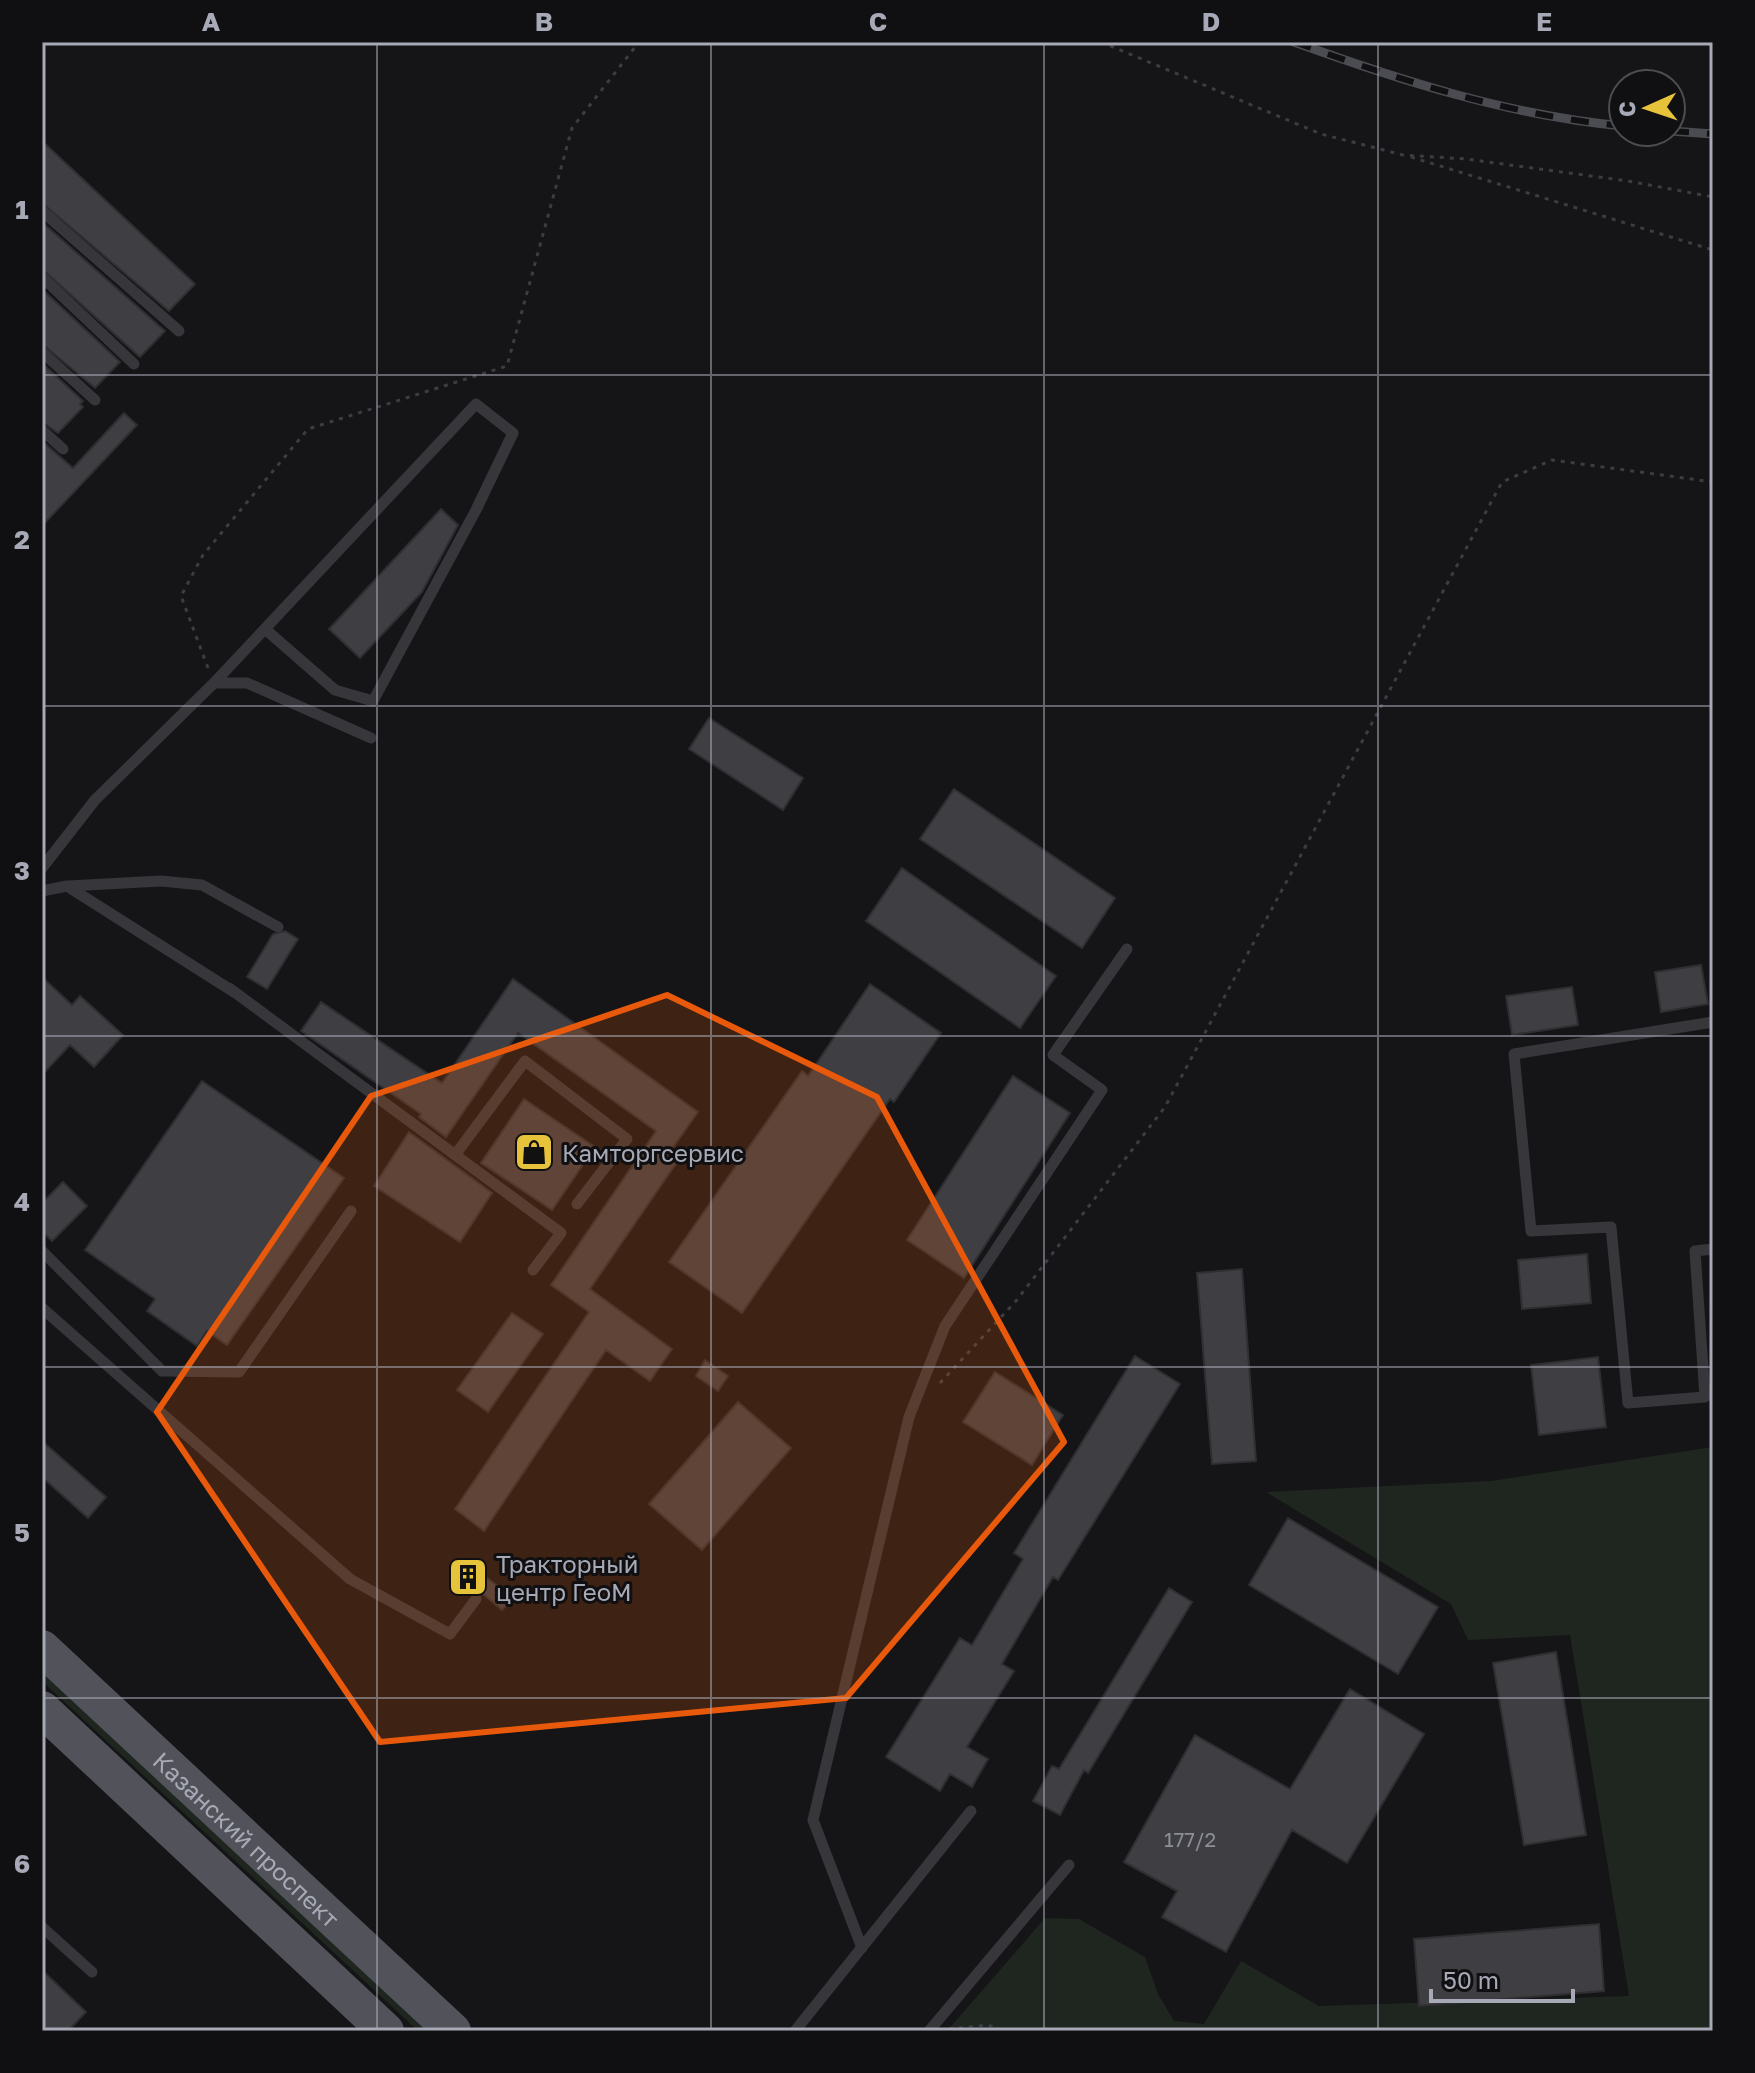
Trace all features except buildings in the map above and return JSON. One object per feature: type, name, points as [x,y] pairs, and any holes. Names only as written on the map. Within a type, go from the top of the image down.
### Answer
[{"type":"main road","name":"Казанский проспект","points":[[42,1648],[453,2031]]},
{"type":"main road","name":"Казанский проспект","points":[[50,1722],[386,2031]]},
{"type":"lane","points":[[42,211],[179,331]]},
{"type":"lane","points":[[42,277],[134,364]]},
{"type":"lane","points":[[42,352],[95,400]]},
{"type":"lane","points":[[42,868],[95,800],[214,683],[476,404],[513,433],[476,510],[373,701],[335,690],[265,629]]},
{"type":"lane","points":[[42,430],[63,449]]},
{"type":"lane","points":[[214,683],[247,683],[371,738]]},
{"type":"lane","points":[[42,891],[67,886],[161,881],[202,885],[278,927]]},
{"type":"lane","points":[[67,886],[240,996]]},
{"type":"lane","points":[[862,1948],[813,1820],[909,1417],[945,1326],[1102,1090],[1053,1055],[1127,949]]},
{"type":"lane","points":[[229,988],[561,1233],[533,1270]]},
{"type":"lane","points":[[1713,1022],[1514,1054],[1531,1231],[1611,1227],[1628,1403],[1705,1397],[1695,1251],[1713,1249]]},
{"type":"lane","points":[[455,1155],[525,1061],[627,1139],[577,1204]]},
{"type":"lane","points":[[42,1251],[162,1371],[239,1372],[351,1211]]},
{"type":"lane","points":[[42,1308],[350,1579],[450,1634],[476,1599]]},
{"type":"lane","points":[[795,2031],[971,1811]]},
{"type":"lane","points":[[929,2031],[1069,1865]]},
{"type":"lane","points":[[42,1927],[92,1972]]},
{"type":"path","points":[[214,683],[181,596],[203,555],[308,429],[507,366],[572,128],[639,42]]},
{"type":"path","points":[[1101,42],[1321,134],[1403,155],[1713,250]]},
{"type":"path","points":[[1403,155],[1466,159],[1713,197]]},
{"type":"path","points":[[909,1417],[1016,1301],[1165,1107],[1502,482],[1552,460],[1713,482]]},
{"type":"path","points":[[929,2031],[988,2025],[1005,2031]]},
{"type":"highlighted area","points":[[667,995],[877,1097],[1064,1442],[846,1698],[380,1742],[157,1412],[371,1096]]},
{"type":"shaded area","points":[[1713,1447],[1713,2031],[947,2031],[1045,1918],[1079,1919],[1145,1957],[1158,1994],[1174,2021],[1204,2024],[1241,1961],[1319,2006],[1629,1996],[1570,1635],[1468,1640],[1451,1604],[1266,1492],[1491,1481]]},
{"type":"shaded area","points":[[42,1666],[434,2031],[418,2031],[42,1681]]},
{"type":"railway","points":[[1294,42],[1374,70],[1497,105],[1607,124]]},
{"type":"railway","points":[[1687,132],[1713,134]]},
{"type":"place","name":"Камторгсервис","points":[[534,1152]]},
{"type":"place","name":"Тракторный центр ГеоМ","points":[[468,1577]]}]
